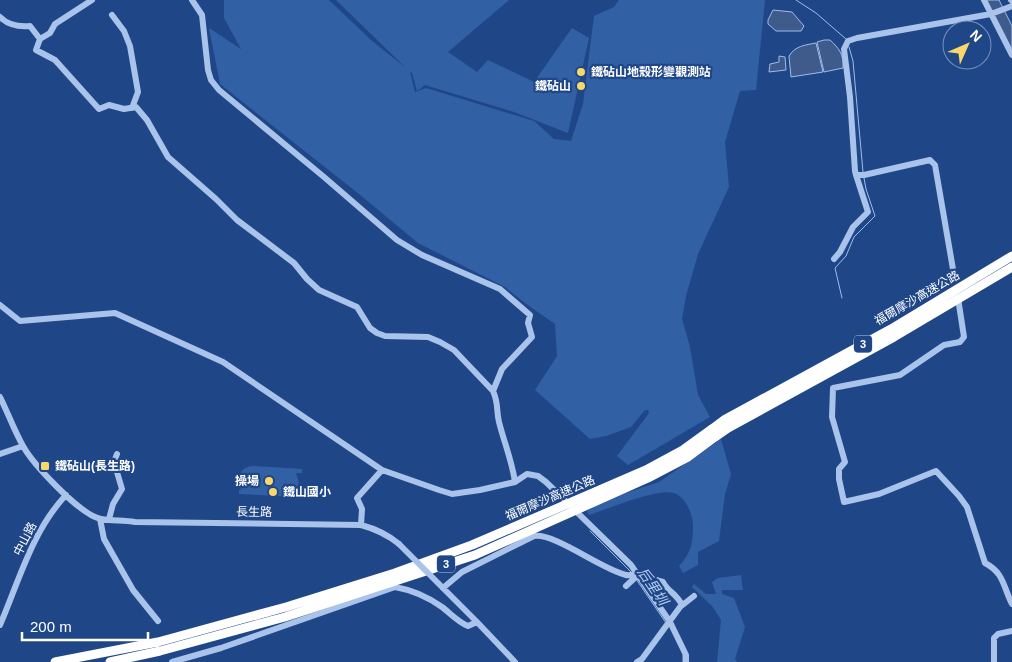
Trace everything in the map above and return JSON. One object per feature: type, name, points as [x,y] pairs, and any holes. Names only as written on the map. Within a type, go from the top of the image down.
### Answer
[{"type":"highway","name":"福爾摩沙高速公路","points":[[55,662],[158,642],[286,608],[395,573],[472,545],[646,470],[683,450],[724,420],[891,328],[1012,256]]},
{"type":"highway","name":"福爾摩沙高速公路","points":[[110,662],[160,651],[286,617],[475,554],[648,478],[688,457],[728,428],[894,337],[1012,267]]},
{"type":"street","points":[[92,0],[55,24],[50,33],[40,39],[36,50],[55,60],[99,109],[109,104],[124,109],[136,107],[147,120],[168,157],[237,220],[294,263],[319,290],[356,307],[370,328],[386,336],[428,337],[454,350],[493,392],[498,401],[498,420],[506,440],[515,482]]},
{"type":"street","points":[[192,0],[202,15],[208,70],[211,80],[219,90],[397,240],[422,255],[500,289],[530,315],[528,323],[532,337],[502,369],[493,392]]},
{"type":"street","points":[[984,0],[1012,55]]},
{"type":"street","points":[[834,259],[840,252],[853,227],[868,212],[855,171],[850,97],[844,49],[848,41],[992,14],[1011,4]]},
{"type":"street","points":[[112,15],[124,31],[130,46],[138,92],[132,108]]},
{"type":"street","points":[[0,17],[4,21],[19,26],[30,26],[40,39]]},
{"type":"street","points":[[856,175],[864,175],[930,160],[933,162],[954,276]]},
{"type":"street","points":[[958,298],[964,337],[960,342],[944,345],[900,375],[833,388],[832,418],[845,462],[839,469],[839,479],[844,502],[879,494],[936,471],[959,496],[967,508],[985,563],[1002,577],[1012,604]]},
{"type":"street","points":[[0,305],[20,320],[115,313],[224,362],[382,470],[452,494],[515,482],[527,474],[538,476],[588,522],[638,574],[670,622],[686,654],[686,662]]},
{"type":"street","points":[[0,397],[22,446],[36,465],[66,495],[89,514],[100,519],[104,539],[133,590],[158,621]]},
{"type":"street","points":[[0,454],[22,446]]},
{"type":"street","points":[[109,519],[114,504],[122,490],[114,462],[117,454]]},
{"type":"street","points":[[362,525],[362,509],[357,498],[382,470]]},
{"type":"street","name":"中山路","points":[[0,625],[29,552],[56,505],[66,495]]},
{"type":"street","name":"長生路","points":[[100,519],[136,522],[362,525],[380,530],[399,544],[515,662]]},
{"type":"street","points":[[443,588],[462,572],[534,536],[541,535],[627,576],[638,574],[663,582],[678,597],[682,604]]},
{"type":"street","points":[[626,586],[638,574]]},
{"type":"street","points":[[172,662],[221,648],[395,587],[404,588],[425,596],[441,606],[462,624],[468,626],[477,622]]},
{"type":"street","points":[[640,661],[682,604],[694,596]]},
{"type":"street","points":[[994,662],[994,638],[998,634],[1012,631]]},
{"type":"shaded area","points":[[224,0],[329,0],[371,40],[406,68],[336,0],[509,0],[448,52],[477,72],[488,60],[534,82],[572,28],[589,38],[568,133],[514,112],[425,85],[417,91],[412,73],[410,72],[415,92],[426,88],[534,121],[554,139],[571,141],[583,104],[594,16],[614,7],[619,0],[765,0],[756,90],[740,91],[725,142],[729,187],[698,254],[686,296],[682,319],[690,347],[698,395],[710,417],[628,465],[617,456],[649,413],[648,410],[645,410],[631,427],[606,436],[590,439],[535,390],[557,356],[555,324],[505,287],[418,243],[220,84],[209,28],[241,49],[224,18]]},
{"type":"shaded area","points":[[986,0],[999,0],[1012,26],[1012,53]]},
{"type":"shaded area","points":[[773,10],[792,12],[804,26],[801,31],[776,31],[768,24]]},
{"type":"shaded area","points":[[830,40],[838,49],[843,59],[843,68],[824,72],[817,42]]},
{"type":"shaded area","points":[[816,43],[823,72],[791,77],[789,56],[791,53],[801,46]]},
{"type":"shaded area","points":[[779,56],[785,57],[786,70],[769,72],[770,64],[779,62]]},
{"type":"shaded area","points":[[721,439],[731,474],[725,494],[719,541],[698,552],[698,565],[683,573],[679,566],[687,556],[691,546],[693,524],[688,506],[682,498],[674,493],[656,493],[644,496],[589,515],[587,511],[602,501],[659,482]]},
{"type":"shaded area","points":[[248,467],[302,469],[302,473],[296,473],[299,483],[294,493],[299,493],[298,497],[239,494],[239,490],[241,490],[240,474]]},
{"type":"shaded area","points":[[741,575],[743,590],[722,590],[722,594],[734,598],[745,627],[735,659],[737,662],[717,662],[721,620],[713,607],[692,587],[694,584],[706,594],[716,594],[712,582],[718,578]]},
{"type":"waterway","points":[[796,0],[816,13],[846,39]]},
{"type":"waterway","points":[[849,47],[853,61],[863,172]]},
{"type":"waterway","points":[[842,298],[835,268],[846,256],[854,237],[875,216],[864,178]]},
{"type":"waterway","name":"后里圳","points":[[590,531],[631,572]]},
{"type":"waterway","name":"后里圳","points":[[636,579],[666,623]]},
{"type":"waterway","name":"后里圳","points":[[683,655],[683,662]]},
{"type":"place","name":"鐵砧山地殼形變觀測站","points":[[581,72]]},
{"type":"place","name":"鐵砧山","points":[[581,86]]},
{"type":"place","name":"鐵砧山(長生路)","points":[[45,466]]},
{"type":"place","name":"操場","points":[[269,481]]},
{"type":"place","name":"鐵山國小","points":[[273,492]]}]
